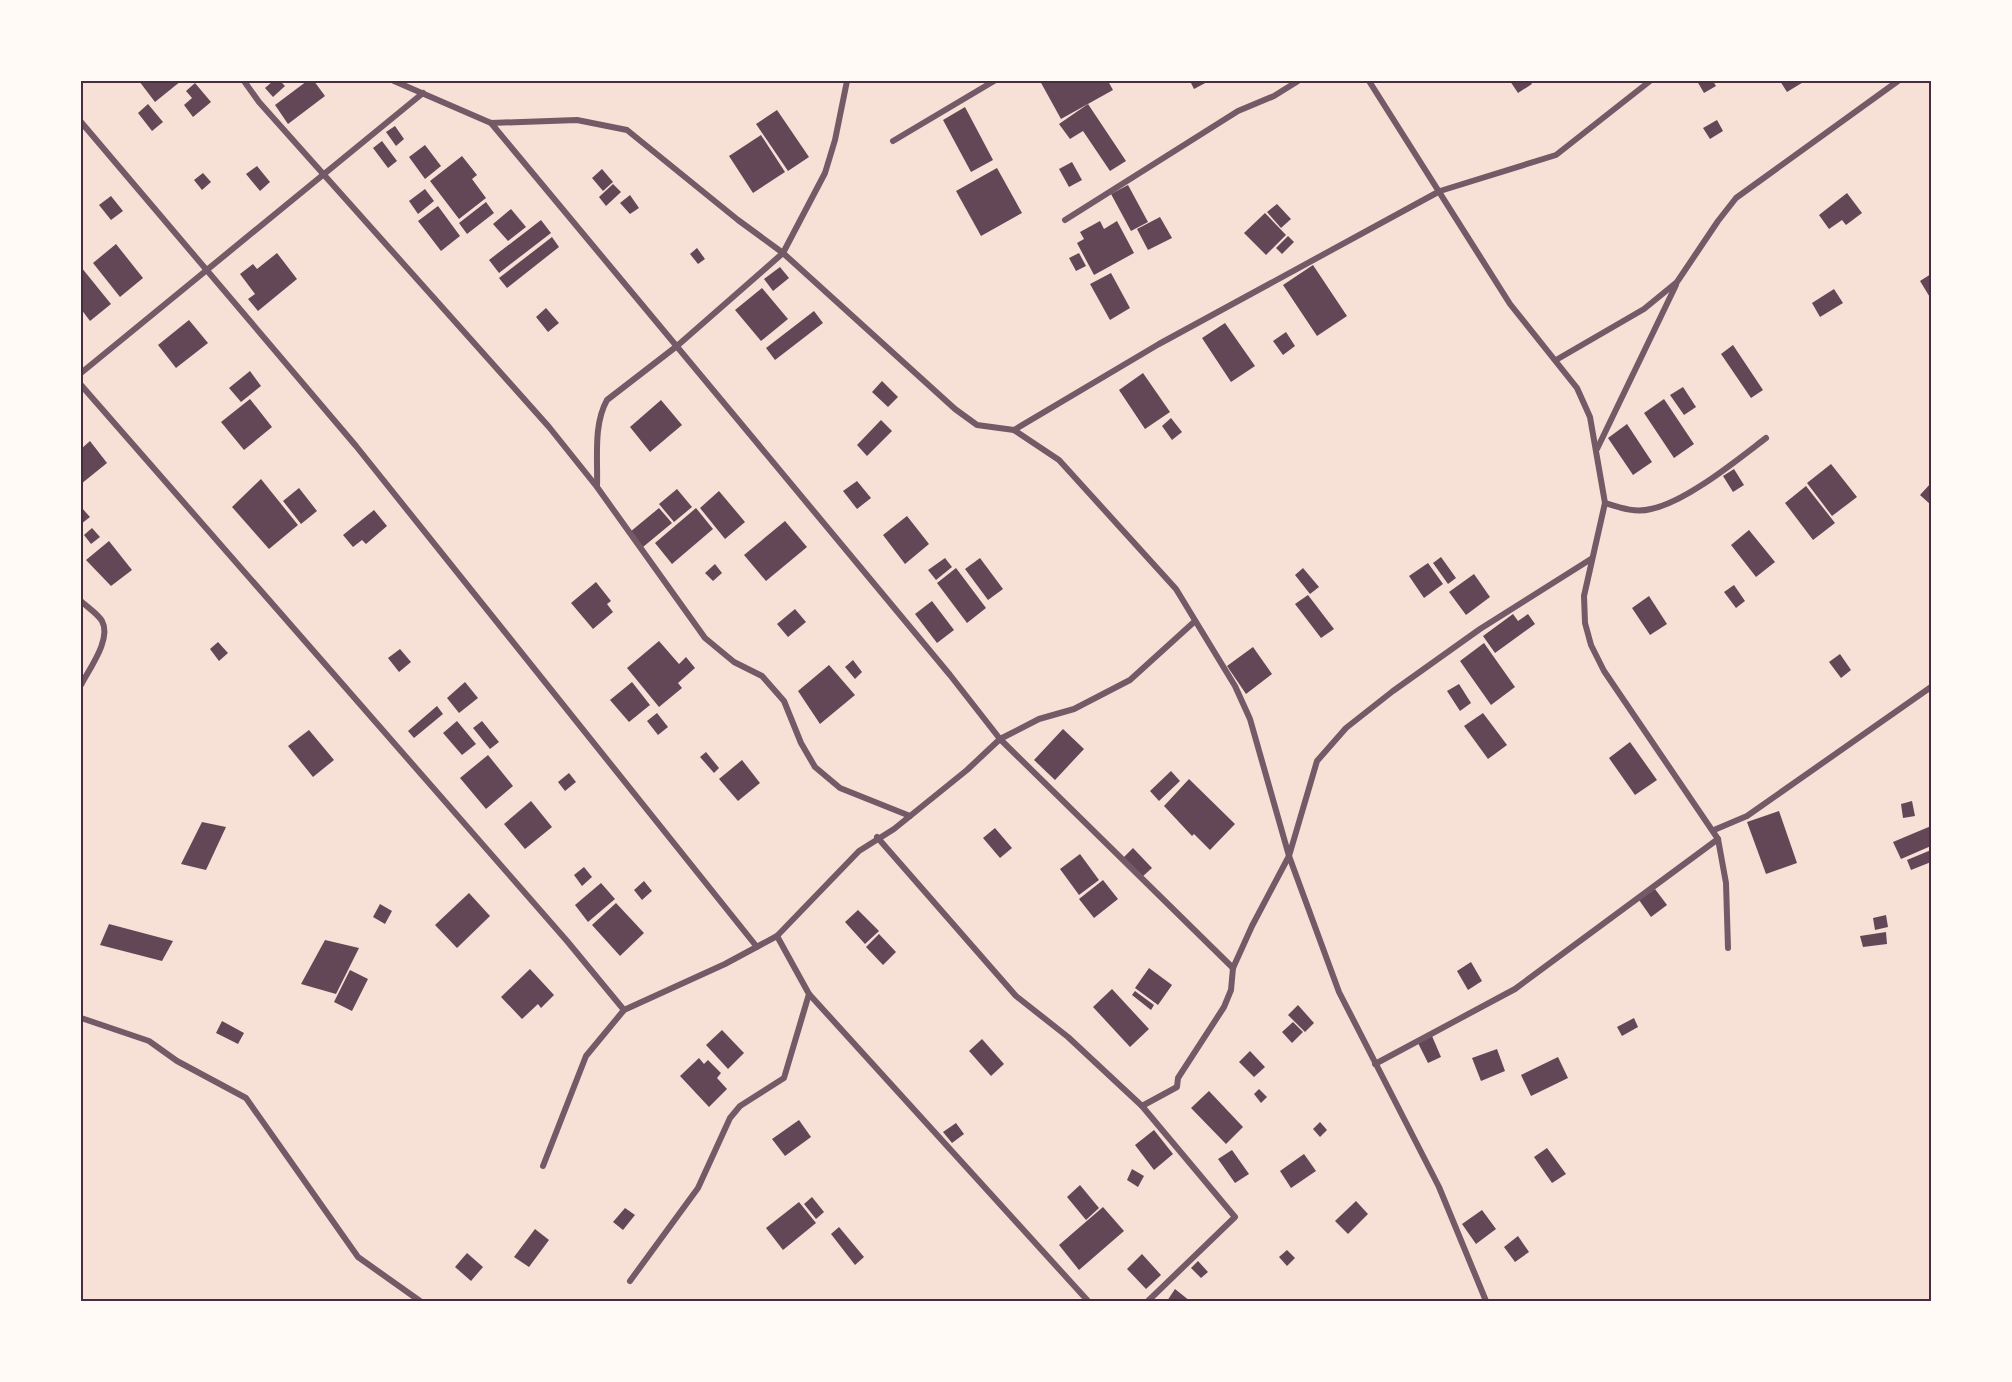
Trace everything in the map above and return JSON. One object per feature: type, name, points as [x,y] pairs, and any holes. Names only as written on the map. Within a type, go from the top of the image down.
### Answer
[{"type":"street","points":[[244,81],[259,102],[549,427],[597,487],[705,638],[734,662],[762,676],[784,701],[801,743],[815,767],[840,788],[910,816]]},
{"type":"street","points":[[394,81],[491,123],[577,120],[627,129],[738,220],[783,253],[955,409],[977,425],[1014,430],[1059,460],[1086,488],[1176,589],[1234,686],[1250,720],[1289,856],[1339,992],[1438,1187],[1486,1301]]},
{"type":"street","points":[[597,487],[599,427],[602,409],[607,400],[677,346],[783,253],[825,173],[847,81]]},
{"type":"street","points":[[893,141],[994,81]]},
{"type":"street","points":[[1065,220],[1238,111],[1274,96],[1298,81]]},
{"type":"street","points":[[1369,81],[1510,304],[1577,388],[1590,417],[1605,503],[1584,596],[1585,623],[1591,645],[1604,671],[1718,839],[1726,883],[1728,948]]},
{"type":"street","points":[[1014,430],[1159,344],[1440,191],[1556,155],[1650,81]]},
{"type":"street","points":[[1597,450],[1677,282],[1736,198],[1898,81]]},
{"type":"street","points":[[81,373],[423,93]]},
{"type":"street","points":[[81,122],[356,446],[757,946]]},
{"type":"street","points":[[491,123],[950,675],[1000,739],[1233,968]]},
{"type":"street","points":[[1556,360],[1644,309],[1677,282]]},
{"type":"street","points":[[81,385],[567,941],[624,1010]]},
{"type":"street","points":[[1605,503],[1628,511],[1652,509],[1715,475],[1766,438]]},
{"type":"street","points":[[1142,1106],[1177,1087],[1178,1078],[1224,1007],[1231,990],[1233,968],[1289,856],[1317,761],[1346,728],[1480,629],[1591,559]]},
{"type":"street","points":[[81,601],[102,622],[104,631],[102,643],[81,685]]},
{"type":"street","points":[[543,1166],[586,1056],[624,1010],[724,964],[777,936],[859,851],[878,837],[894,830],[967,770],[1000,739],[1039,719],[1083,705],[1130,680],[1194,622]]},
{"type":"street","points":[[1714,830],[1747,816],[1931,687]]},
{"type":"street","points":[[878,837],[1016,996],[1068,1036],[1142,1106],[1234,1217],[1148,1301]]},
{"type":"street","points":[[1375,1064],[1515,989],[1718,839]]},
{"type":"street","points":[[777,936],[808,994],[1088,1301]]},
{"type":"street","points":[[630,1281],[698,1188],[730,1118],[740,1106],[784,1078],[808,994]]},
{"type":"street","points":[[81,1018],[149,1041],[177,1061],[246,1098],[358,1257],[420,1301]]},
{"type":"building","points":[[139,81],[181,81],[155,102]]},
{"type":"building","points":[[273,81],[280,81],[285,86],[273,97],[265,88]]},
{"type":"building","points":[[307,81],[314,81],[325,96],[288,124],[275,105]]},
{"type":"building","points":[[1040,81],[1108,81],[1113,90],[1061,119]]},
{"type":"building","points":[[1190,81],[1209,81],[1194,89]]},
{"type":"building","points":[[1510,81],[1530,81],[1532,84],[1518,93]]},
{"type":"building","points":[[1697,81],[1713,81],[1716,86],[1704,93]]},
{"type":"building","points":[[1780,81],[1805,81],[1787,92]]},
{"type":"building","points":[[195,83],[211,102],[193,117],[184,105],[192,98],[186,91]]},
{"type":"building","points":[[148,104],[163,122],[152,131],[138,113]]},
{"type":"building","points":[[1088,104],[1126,161],[1110,171],[1083,131],[1070,139],[1059,124]]},
{"type":"building","points":[[965,107],[993,160],[971,172],[943,120]]},
{"type":"building","points":[[777,110],[809,157],[788,171],[756,124]]},
{"type":"building","points":[[1717,120],[1723,131],[1710,139],[1703,128]]},
{"type":"building","points":[[395,126],[404,139],[396,146],[386,132]]},
{"type":"building","points":[[761,135],[785,172],[753,193],[729,156]]},
{"type":"building","points":[[382,141],[397,161],[388,168],[373,148]]},
{"type":"building","points":[[425,145],[441,166],[425,179],[409,157]]},
{"type":"building","points":[[462,156],[477,175],[472,179],[486,198],[459,219],[430,181]]},
{"type":"building","points":[[1072,162],[1082,180],[1069,187],[1059,169]]},
{"type":"building","points":[[257,166],[270,182],[260,191],[246,174]]},
{"type":"building","points":[[997,168],[1022,213],[981,236],[956,191]]},
{"type":"building","points":[[602,169],[613,182],[603,191],[592,178]]},
{"type":"building","points":[[203,173],[211,182],[202,190],[194,180]]},
{"type":"building","points":[[613,184],[621,192],[606,206],[599,197]]},
{"type":"building","points":[[1128,185],[1148,222],[1131,231],[1111,194]]},
{"type":"building","points":[[425,189],[434,201],[418,214],[409,201]]},
{"type":"building","points":[[1847,193],[1862,213],[1846,225],[1842,220],[1829,229],[1819,215]]},
{"type":"building","points":[[630,195],[639,208],[630,214],[620,203]]},
{"type":"building","points":[[111,196],[123,211],[111,220],[99,205]]},
{"type":"building","points":[[486,202],[494,213],[467,234],[459,223]]},
{"type":"building","points":[[1277,204],[1291,219],[1281,228],[1267,212]]},
{"type":"building","points":[[438,206],[460,236],[441,251],[418,221]]},
{"type":"building","points":[[511,209],[526,227],[508,241],[493,224]]},
{"type":"building","points":[[1265,213],[1286,235],[1266,255],[1244,233]]},
{"type":"building","points":[[1160,217],[1172,238],[1148,250],[1137,229]]},
{"type":"building","points":[[541,220],[551,233],[499,273],[489,260]]},
{"type":"building","points":[[1100,221],[1104,229],[1117,221],[1134,253],[1094,275],[1077,243],[1084,239],[1080,232]]},
{"type":"building","points":[[1288,236],[1294,242],[1282,254],[1276,248]]},
{"type":"building","points":[[552,237],[559,247],[507,288],[499,278]]},
{"type":"building","points":[[116,244],[143,278],[120,297],[93,263]]},
{"type":"building","points":[[697,248],[705,259],[698,264],[690,254]]},
{"type":"building","points":[[277,253],[297,279],[258,311],[248,299],[255,294],[240,274],[253,264],[257,269]]},
{"type":"building","points":[[1079,253],[1086,266],[1076,271],[1069,258]]},
{"type":"building","points":[[1313,265],[1347,316],[1317,336],[1283,285]]},
{"type":"building","points":[[81,267],[111,304],[90,321],[81,309]]},
{"type":"building","points":[[780,267],[789,278],[773,291],[764,279]]},
{"type":"building","points":[[1111,273],[1130,308],[1110,320],[1090,284]]},
{"type":"building","points":[[1931,274],[1931,299],[1920,281]]},
{"type":"building","points":[[762,288],[788,319],[761,341],[735,310]]},
{"type":"building","points":[[1834,289],[1843,303],[1820,317],[1812,303]]},
{"type":"building","points":[[546,308],[559,323],[548,332],[536,317]]},
{"type":"building","points":[[814,311],[823,323],[775,360],[766,348]]},
{"type":"building","points":[[189,320],[208,343],[176,368],[158,345]]},
{"type":"building","points":[[1225,323],[1255,366],[1231,382],[1202,338]]},
{"type":"building","points":[[1286,332],[1295,346],[1283,355],[1273,341]]},
{"type":"building","points":[[1733,345],[1763,390],[1751,398],[1721,354]]},
{"type":"building","points":[[250,371],[261,386],[241,402],[229,388]]},
{"type":"building","points":[[1143,373],[1170,412],[1145,429],[1119,390]]},
{"type":"building","points":[[882,381],[898,397],[888,407],[872,392]]},
{"type":"building","points":[[1683,387],[1696,407],[1684,415],[1670,395]]},
{"type":"building","points":[[250,399],[272,427],[244,450],[221,422]]},
{"type":"building","points":[[1664,399],[1694,444],[1674,458],[1644,413]]},
{"type":"building","points":[[661,400],[682,425],[650,452],[630,427]]},
{"type":"building","points":[[1171,418],[1182,432],[1172,440],[1162,426]]},
{"type":"building","points":[[881,420],[892,431],[867,456],[857,445]]},
{"type":"building","points":[[1627,424],[1652,462],[1633,475],[1608,438]]},
{"type":"building","points":[[90,441],[107,463],[81,484],[81,449]]},
{"type":"building","points":[[1831,464],[1857,497],[1832,516],[1807,483]]},
{"type":"building","points":[[1734,469],[1744,485],[1733,492],[1723,476]]},
{"type":"building","points":[[261,479],[298,525],[269,549],[232,507]]},
{"type":"building","points":[[857,481],[871,498],[857,509],[843,491]]},
{"type":"building","points":[[1931,483],[1931,505],[1920,495]]},
{"type":"building","points":[[1806,486],[1835,523],[1813,540],[1785,503]]},
{"type":"building","points":[[299,488],[317,511],[301,524],[283,501]]},
{"type":"building","points":[[677,489],[692,507],[674,522],[659,504]]},
{"type":"building","points":[[719,491],[745,522],[725,539],[700,508]]},
{"type":"building","points":[[81,507],[90,517],[81,524]]},
{"type":"building","points":[[659,508],[672,523],[643,547],[630,532]]},
{"type":"building","points":[[696,508],[713,529],[672,564],[655,543]]},
{"type":"building","points":[[374,510],[387,526],[366,544],[362,540],[353,547],[343,535]]},
{"type":"building","points":[[907,516],[929,544],[905,564],[883,535]]},
{"type":"building","points":[[785,521],[807,547],[766,581],[744,555]]},
{"type":"building","points":[[92,528],[100,537],[91,544],[84,535]]},
{"type":"building","points":[[1749,530],[1775,562],[1756,577],[1731,545]]},
{"type":"building","points":[[109,541],[132,570],[111,586],[86,560]]},
{"type":"building","points":[[1441,557],[1456,578],[1448,584],[1433,563]]},
{"type":"building","points":[[945,558],[952,567],[936,580],[928,570]]},
{"type":"building","points":[[980,558],[1003,589],[988,600],[965,569]]},
{"type":"building","points":[[1428,563],[1443,584],[1424,598],[1409,576]]},
{"type":"building","points":[[715,564],[722,573],[713,581],[705,573]]},
{"type":"building","points":[[956,568],[986,608],[967,623],[937,583]]},
{"type":"building","points":[[1303,568],[1319,587],[1310,594],[1295,575]]},
{"type":"building","points":[[1474,574],[1490,597],[1466,615],[1449,592]]},
{"type":"building","points":[[596,582],[611,601],[607,604],[613,612],[593,629],[571,603]]},
{"type":"building","points":[[1734,585],[1745,601],[1736,608],[1724,592]]},
{"type":"building","points":[[1308,595],[1334,629],[1321,638],[1295,604]]},
{"type":"building","points":[[1649,596],[1667,624],[1650,635],[1632,608]]},
{"type":"building","points":[[932,601],[954,630],[937,643],[915,614]]},
{"type":"building","points":[[795,609],[806,622],[788,637],[777,624]]},
{"type":"building","points":[[1513,614],[1518,621],[1528,614],[1535,624],[1495,653],[1483,636]]},
{"type":"building","points":[[659,641],[679,664],[686,657],[695,668],[678,683],[682,688],[659,707],[627,668]]},
{"type":"building","points":[[218,642],[228,653],[219,661],[210,649]]},
{"type":"building","points":[[1484,643],[1515,687],[1491,705],[1460,661]]},
{"type":"building","points":[[1253,647],[1272,674],[1246,694],[1227,666]]},
{"type":"building","points":[[400,649],[411,662],[399,672],[388,658]]},
{"type":"building","points":[[1840,654],[1851,670],[1841,678],[1829,662]]},
{"type":"building","points":[[853,660],[862,672],[855,679],[845,667]]},
{"type":"building","points":[[829,665],[855,695],[820,724],[798,691]]},
{"type":"building","points":[[465,682],[478,698],[459,713],[447,698]]},
{"type":"building","points":[[632,682],[650,705],[629,722],[610,700]]},
{"type":"building","points":[[1459,684],[1471,703],[1460,711],[1447,691]]},
{"type":"building","points":[[437,706],[443,714],[414,738],[408,731]]},
{"type":"building","points":[[657,713],[668,727],[658,735],[647,721]]},
{"type":"building","points":[[1483,713],[1507,745],[1488,759],[1464,726]]},
{"type":"building","points":[[457,721],[476,744],[462,755],[443,733]]},
{"type":"building","points":[[482,721],[499,742],[490,749],[473,728]]},
{"type":"building","points":[[1063,729],[1084,749],[1055,780],[1034,760]]},
{"type":"building","points":[[309,730],[334,760],[313,777],[288,746]]},
{"type":"building","points":[[1630,742],[1657,780],[1635,795],[1609,758]]},
{"type":"building","points":[[706,752],[719,768],[714,773],[700,757]]},
{"type":"building","points":[[488,755],[513,786],[486,809],[460,778]]},
{"type":"building","points":[[742,760],[760,783],[738,801],[719,779]]},
{"type":"building","points":[[1171,771],[1180,781],[1159,801],[1150,791]]},
{"type":"building","points":[[569,773],[576,782],[565,791],[558,782]]},
{"type":"building","points":[[1189,779],[1235,824],[1210,850],[1194,834],[1192,836],[1164,806]]},
{"type":"building","points":[[531,801],[552,827],[525,849],[504,824]]},
{"type":"building","points":[[1912,801],[1915,816],[1903,818],[1901,804]]},
{"type":"building","points":[[1779,811],[1797,863],[1766,874],[1747,822]]},
{"type":"building","points":[[202,822],[226,827],[206,870],[181,864]]},
{"type":"building","points":[[1931,826],[1931,846],[1901,859],[1893,842]]},
{"type":"building","points":[[995,828],[1012,848],[1000,858],[983,838]]},
{"type":"building","points":[[1133,848],[1152,868],[1142,877],[1123,858]]},
{"type":"building","points":[[1931,850],[1931,862],[1911,870],[1907,860]]},
{"type":"building","points":[[1080,854],[1099,880],[1079,895],[1060,869]]},
{"type":"building","points":[[584,867],[592,877],[582,886],[574,875]]},
{"type":"building","points":[[1103,880],[1118,899],[1094,918],[1079,899]]},
{"type":"building","points":[[644,881],[652,891],[642,900],[634,890]]},
{"type":"building","points":[[601,883],[615,899],[588,922],[575,905]]},
{"type":"building","points":[[1655,889],[1667,905],[1651,917],[1639,900]]},
{"type":"building","points":[[469,893],[490,916],[457,948],[435,925]]},
{"type":"building","points":[[616,903],[644,933],[620,956],[592,925]]},
{"type":"building","points":[[380,904],[392,911],[385,924],[373,917]]},
{"type":"building","points":[[858,910],[879,931],[865,944],[845,922]]},
{"type":"building","points":[[1886,915],[1888,927],[1875,930],[1873,918]]},
{"type":"building","points":[[109,924],[173,941],[162,961],[100,945]]},
{"type":"building","points":[[1886,932],[1887,944],[1863,947],[1860,936]]},
{"type":"building","points":[[879,934],[896,952],[883,965],[866,947]]},
{"type":"building","points":[[325,940],[359,948],[336,994],[301,984]]},
{"type":"building","points":[[1471,962],[1482,981],[1468,990],[1457,971]]},
{"type":"building","points":[[1149,968],[1172,985],[1158,1005],[1135,988]]},
{"type":"building","points":[[530,969],[554,995],[541,1008],[538,1004],[522,1019],[501,997]]},
{"type":"building","points":[[350,970],[368,979],[352,1011],[334,1002]]},
{"type":"building","points":[[1112,989],[1149,1029],[1130,1047],[1093,1007]]},
{"type":"building","points":[[1135,991],[1154,1005],[1151,1010],[1132,995]]},
{"type":"building","points":[[1298,1005],[1314,1023],[1305,1032],[1288,1015]]},
{"type":"building","points":[[1634,1018],[1638,1027],[1622,1036],[1617,1027]]},
{"type":"building","points":[[222,1021],[244,1033],[238,1044],[216,1033]]},
{"type":"building","points":[[1293,1022],[1303,1032],[1292,1043],[1282,1032]]},
{"type":"building","points":[[722,1030],[744,1053],[728,1069],[706,1045]]},
{"type":"building","points":[[1432,1036],[1441,1057],[1428,1063],[1418,1043]]},
{"type":"building","points":[[982,1039],[1004,1064],[991,1076],[969,1051]]},
{"type":"building","points":[[1497,1049],[1505,1071],[1481,1081],[1472,1058]]},
{"type":"building","points":[[1250,1051],[1265,1067],[1254,1077],[1239,1062]]},
{"type":"building","points":[[1558,1057],[1568,1078],[1531,1096],[1521,1075]]},
{"type":"building","points":[[699,1058],[704,1064],[708,1060],[721,1073],[717,1078],[727,1089],[709,1107],[680,1076]]},
{"type":"building","points":[[1259,1089],[1267,1097],[1261,1103],[1254,1094]]},
{"type":"building","points":[[1209,1091],[1243,1127],[1226,1144],[1191,1108]]},
{"type":"building","points":[[799,1120],[811,1137],[785,1156],[772,1139]]},
{"type":"building","points":[[1320,1122],[1327,1130],[1320,1137],[1313,1129]]},
{"type":"building","points":[[956,1123],[964,1134],[952,1143],[943,1132]]},
{"type":"building","points":[[1154,1130],[1173,1154],[1154,1170],[1135,1145]]},
{"type":"building","points":[[1547,1148],[1566,1174],[1552,1183],[1534,1157]]},
{"type":"building","points":[[1232,1150],[1249,1174],[1235,1183],[1218,1159]]},
{"type":"building","points":[[1304,1154],[1316,1171],[1291,1188],[1280,1171]]},
{"type":"building","points":[[1132,1169],[1144,1176],[1138,1187],[1127,1180]]},
{"type":"building","points":[[1080,1185],[1099,1208],[1086,1220],[1067,1197]]},
{"type":"building","points":[[812,1197],[824,1212],[816,1219],[804,1204]]},
{"type":"building","points":[[1356,1201],[1368,1214],[1348,1234],[1335,1221]]},
{"type":"building","points":[[799,1202],[816,1223],[783,1250],[766,1228]]},
{"type":"building","points":[[1103,1207],[1124,1231],[1079,1270],[1059,1245]]},
{"type":"building","points":[[625,1208],[635,1215],[623,1230],[613,1222]]},
{"type":"building","points":[[1482,1210],[1496,1229],[1476,1244],[1462,1224]]},
{"type":"building","points":[[839,1227],[864,1257],[855,1265],[831,1234]]},
{"type":"building","points":[[535,1229],[549,1240],[529,1267],[514,1257]]},
{"type":"building","points":[[1518,1236],[1529,1252],[1515,1262],[1504,1247]]},
{"type":"building","points":[[1287,1250],[1295,1258],[1287,1266],[1279,1257]]},
{"type":"building","points":[[467,1253],[483,1267],[471,1281],[455,1267]]},
{"type":"building","points":[[1142,1254],[1161,1275],[1146,1289],[1127,1269]]},
{"type":"building","points":[[1198,1261],[1208,1272],[1201,1278],[1191,1268]]},
{"type":"building","points":[[1175,1289],[1190,1301],[1167,1301]]}]
